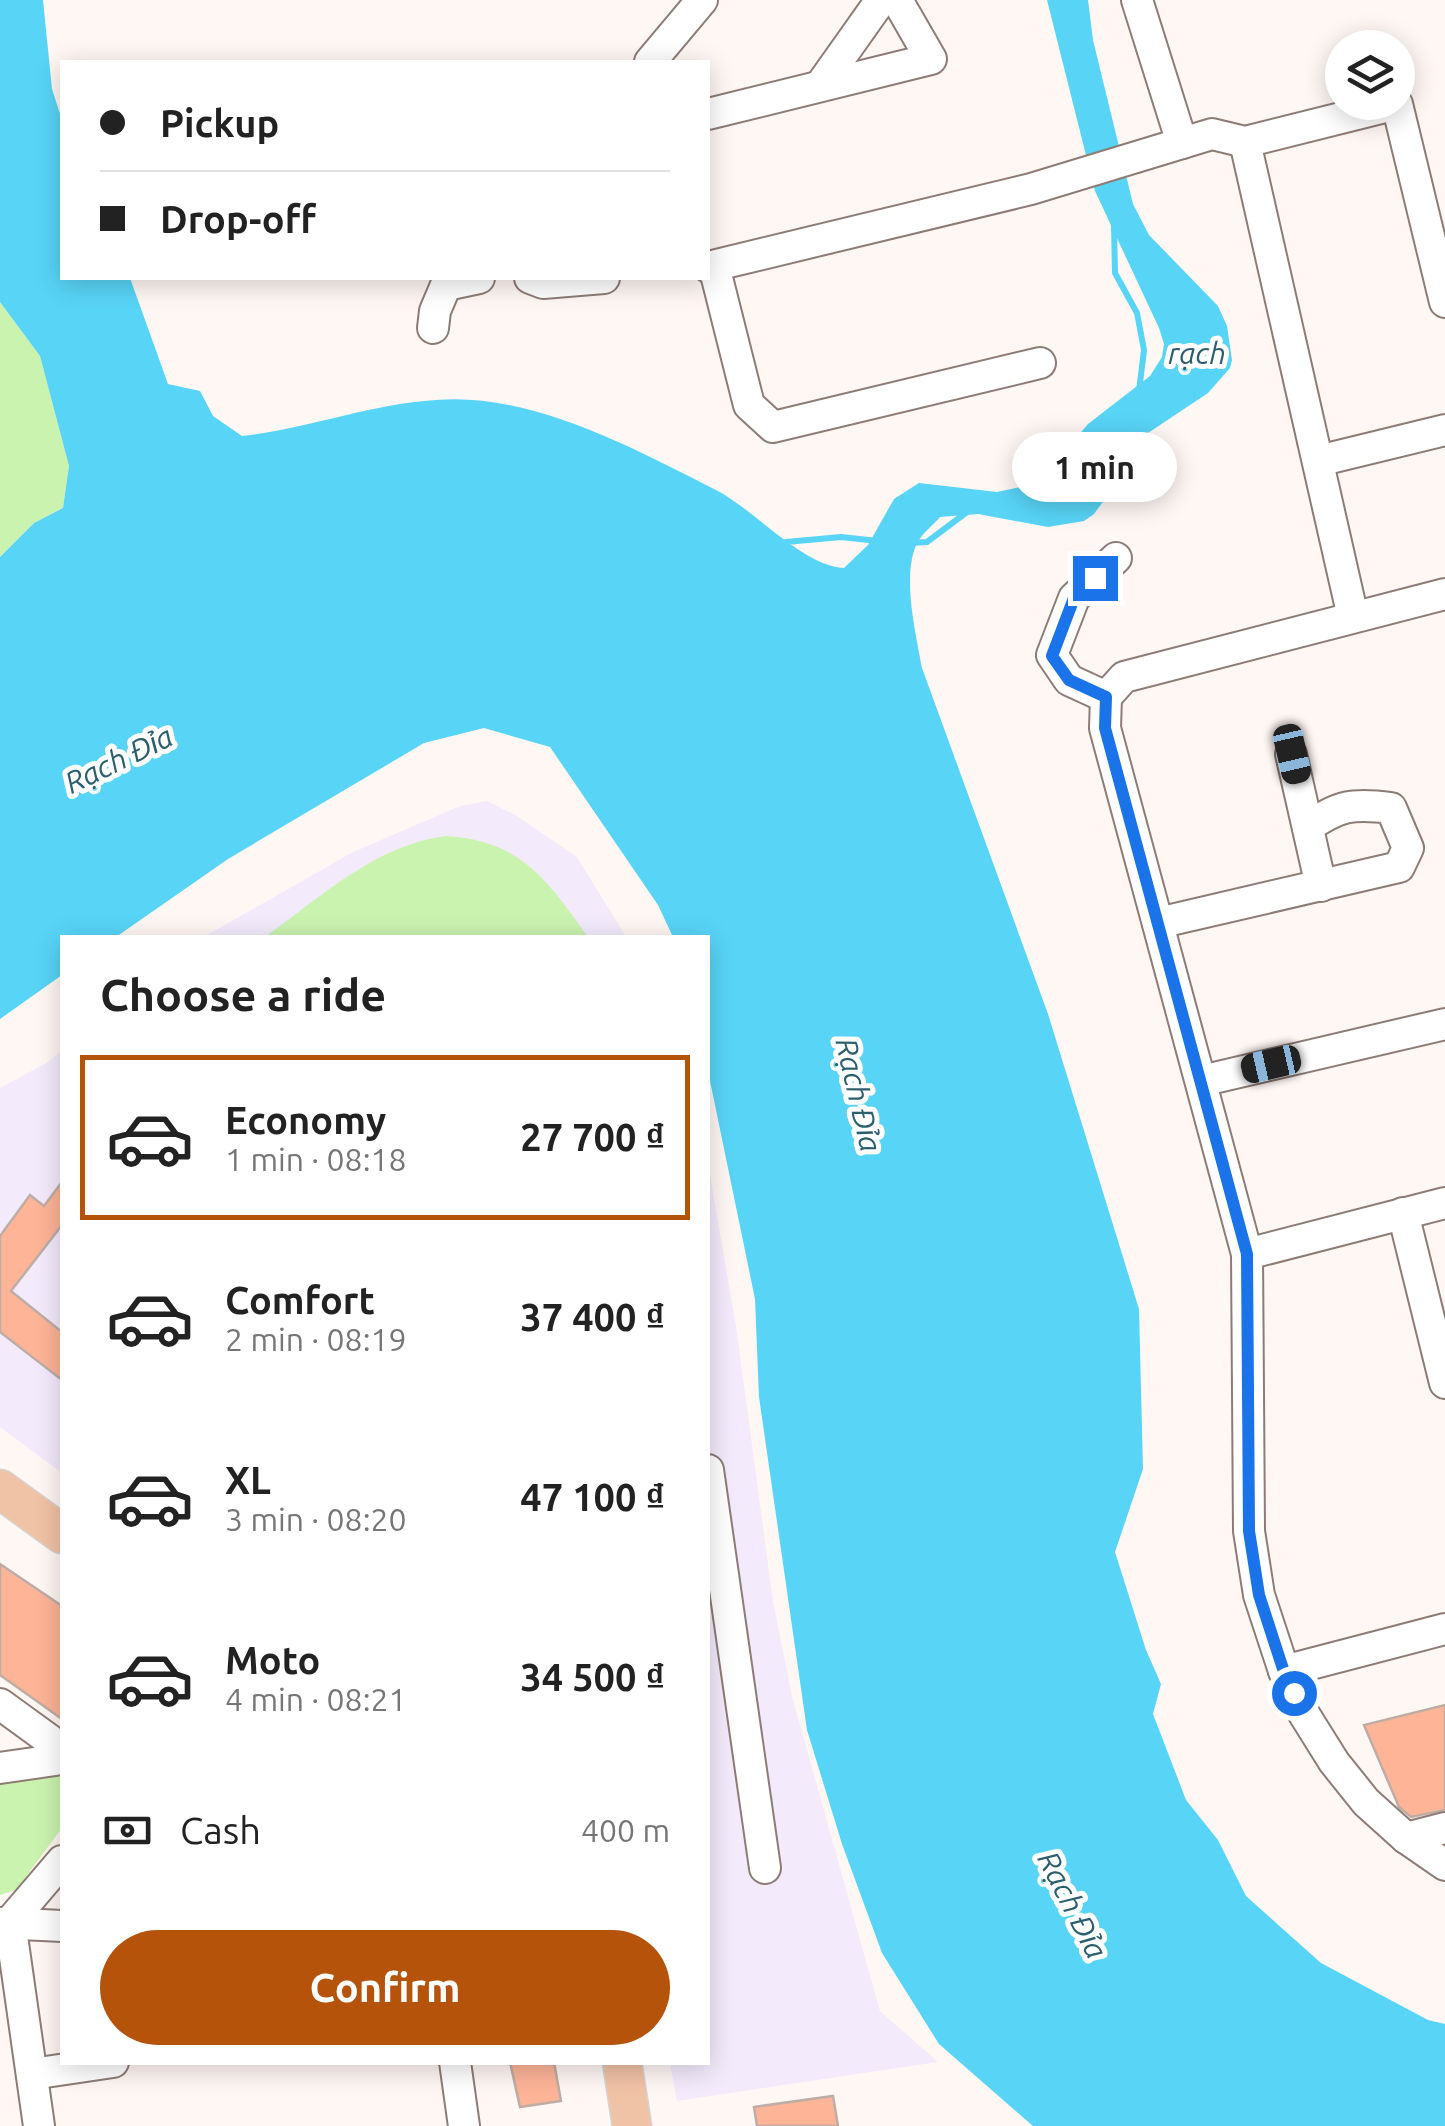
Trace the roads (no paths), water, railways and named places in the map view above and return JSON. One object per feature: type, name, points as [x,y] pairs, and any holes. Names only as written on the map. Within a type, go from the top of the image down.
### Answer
[{"type":"main road","points":[[0,1489],[60,1533]]},
{"type":"main road","points":[[622,2065],[632,2126]]},
{"type":"street","points":[[652,60],[702,0]]},
{"type":"street","points":[[820,86],[881,0]]},
{"type":"street","points":[[710,114],[932,59],[898,0]]},
{"type":"street","points":[[1138,0],[1182,143]]},
{"type":"street","points":[[1040,363],[773,428],[749,405],[711,267],[1031,190],[1212,134],[1245,142],[1397,104],[1445,302]]},
{"type":"street","points":[[1245,142],[1353,616]]},
{"type":"street","points":[[434,328],[434,311],[446,284],[468,280]]},
{"type":"street","points":[[536,280],[574,280]]},
{"type":"street","points":[[1318,461],[1445,430]]},
{"type":"street","points":[[1106,697],[1069,680],[1052,656],[1074,598],[1116,558]]},
{"type":"street","points":[[1445,594],[1124,677],[1106,697],[1105,728],[1247,1254],[1249,1531],[1259,1595],[1284,1672],[1334,1762],[1366,1802],[1406,1838],[1445,1865]]},
{"type":"street","points":[[1292,754],[1321,886]]},
{"type":"street","points":[[1158,924],[1399,867],[1408,848],[1391,808],[1362,804],[1333,809],[1308,827]]},
{"type":"street","points":[[1201,1080],[1445,1024]]},
{"type":"street","points":[[1247,1254],[1445,1203]]},
{"type":"street","points":[[1403,1213],[1444,1374]]},
{"type":"street","points":[[710,1484],[766,1868]]},
{"type":"street","points":[[1284,1672],[1445,1629]]},
{"type":"street","points":[[0,1704],[60,1748]]},
{"type":"street","points":[[0,1768],[60,1758]]},
{"type":"street","points":[[1406,1838],[1445,1828]]},
{"type":"street","points":[[5,1922],[60,1863]]},
{"type":"street","points":[[5,1922],[60,1926]]},
{"type":"street","points":[[5,1922],[39,2126]]},
{"type":"street","points":[[32,2074],[93,2065]]},
{"type":"street","points":[[455,2065],[464,2126]]},
{"type":"water","points":[[0,0],[43,0],[52,89],[60,114],[60,280],[131,280],[168,384],[200,391],[213,416],[242,436],[411,402],[472,400],[508,405],[580,426],[651,457],[731,499],[811,557],[844,568],[868,545],[894,499],[919,483],[997,492],[1030,485],[1048,471],[1088,424],[1150,376],[1162,357],[1164,344],[1159,328],[1095,191],[1047,0],[1088,0],[1093,40],[1133,204],[1149,235],[1218,306],[1227,326],[1230,368],[1208,393],[1145,435],[1118,481],[1094,514],[1084,521],[1048,527],[978,514],[940,517],[921,537],[913,553],[913,620],[922,668],[1048,1014],[1139,1309],[1143,1469],[1115,1552],[1161,1684],[1153,1714],[1186,1800],[1218,1840],[1246,1896],[1321,1963],[1428,2020],[1445,2024],[1445,2126],[1033,2126],[939,2044],[882,1953],[842,1844],[807,1730],[759,1397],[755,1299],[710,1081],[710,935],[672,935],[658,905],[550,747],[484,728],[424,743],[228,859],[119,935],[60,935],[60,976],[0,1019],[0,557],[34,523],[63,508],[69,466],[40,356],[0,302]]},
{"type":"waterway","points":[[1114,225],[1115,273],[1137,313],[1144,350],[1139,391]]},
{"type":"waterway","points":[[910,543],[927,542],[967,512]]},
{"type":"waterway","points":[[786,542],[841,537],[878,541]]},
{"type":"water label","name":"rạch","points":[[1197,354]]},
{"type":"water label","name":"Rạch Đỉa","points":[[119,760]]},
{"type":"water label","name":"Rạch Đỉa","points":[[858,1095]]},
{"type":"water label","name":"Rạch Đỉa","points":[[1072,1905]]}]
